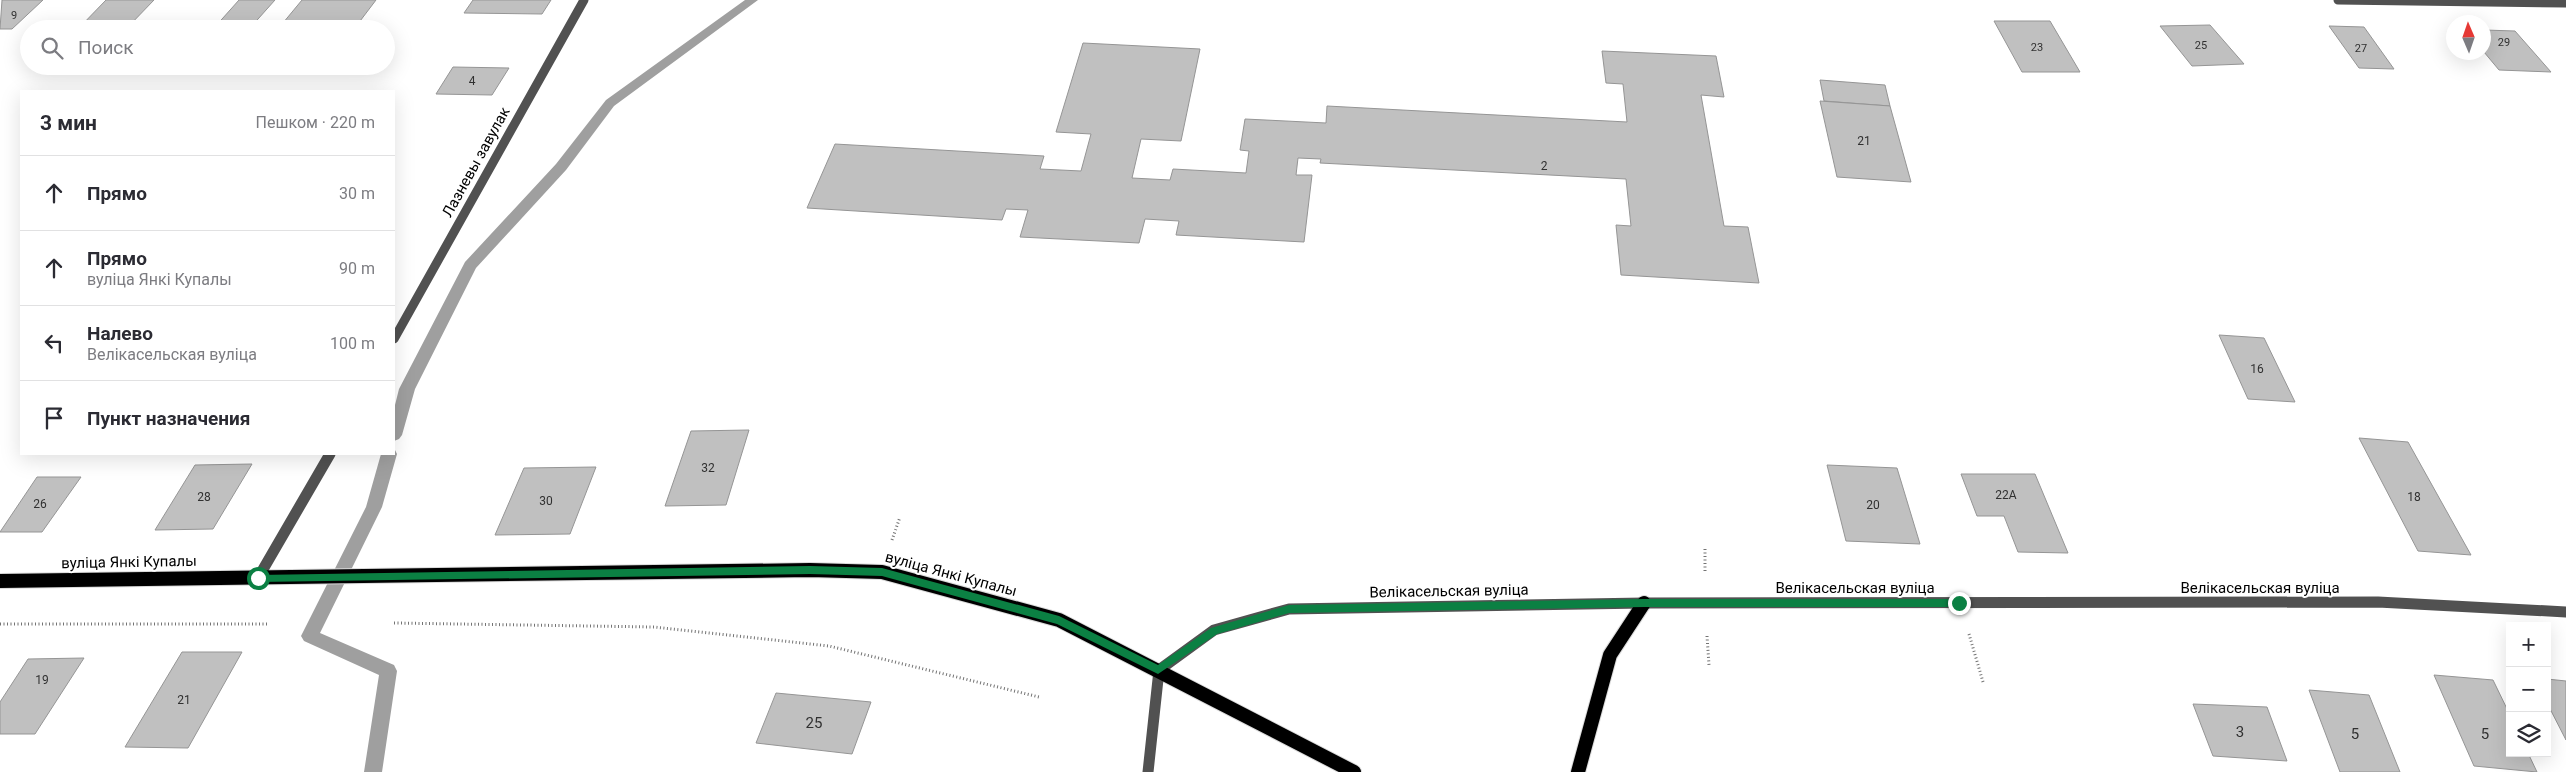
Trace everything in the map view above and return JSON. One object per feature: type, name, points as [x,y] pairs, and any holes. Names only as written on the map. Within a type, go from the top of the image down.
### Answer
[{"type":"main road","name":"вуліца Янкі Купалы","points":[[0,582],[810,570],[882,572],[1059,620],[1354,772]]},
{"type":"main road","points":[[1578,772],[1610,655],[1644,603]]},
{"type":"street","name":"Лазневы завулак","points":[[395,337],[584,0]]},
{"type":"street","points":[[2338,0],[2566,3]]},
{"type":"street","points":[[258,578],[329,455]]},
{"type":"street","name":"Велікасельская вуліца","points":[[1158,670],[1214,630],[1289,609],[1644,603],[2378,602],[2566,612]]},
{"type":"street","points":[[1148,772],[1158,670]]},
{"type":"path","points":[[1959,603],[1983,682]]},
{"type":"path","points":[[394,623],[654,627],[829,646],[1039,697]]},
{"type":"path","points":[[0,624],[269,624]]},
{"type":"building","points":[[2,0],[43,0],[12,29],[0,29]]},
{"type":"building","points":[[106,0],[154,0],[135,20],[87,20]]},
{"type":"building","points":[[239,0],[275,0],[257,20],[221,20]]},
{"type":"building","points":[[302,0],[376,0],[361,20],[285,20]]},
{"type":"building","points":[[473,0],[551,0],[542,14],[464,13]]},
{"type":"building","points":[[1994,21],[2050,21],[2080,72],[2022,72]]},
{"type":"building","points":[[2210,25],[2244,64],[2192,66],[2160,26]]},
{"type":"building","points":[[2329,26],[2364,27],[2394,69],[2359,68]]},
{"type":"building","points":[[2491,30],[2515,31],[2551,72],[2499,70],[2491,60]]},
{"type":"building","points":[[1083,43],[1200,49],[1181,141],[1141,139],[1132,178],[1170,180],[1173,169],[1246,173],[1249,151],[1240,150],[1245,119],[1326,123],[1327,106],[1627,122],[1623,84],[1606,83],[1602,51],[1716,56],[1724,97],[1701,95],[1724,226],[1748,227],[1759,283],[1621,275],[1616,225],[1631,226],[1626,179],[1320,163],[1321,159],[1298,158],[1296,175],[1312,175],[1304,242],[1176,235],[1179,221],[1145,219],[1139,243],[1020,237],[1028,210],[1006,209],[1002,220],[807,208],[835,144],[1044,156],[1040,169],[1081,171],[1091,134],[1056,132]]},
{"type":"building","points":[[453,67],[509,68],[492,95],[436,94]]},
{"type":"building","points":[[1820,80],[1885,85],[1890,106],[1824,101]]},
{"type":"building","points":[[1820,101],[1890,106],[1911,182],[1837,177]]},
{"type":"building","points":[[2219,335],[2264,338],[2295,402],[2248,399]]},
{"type":"building","points":[[749,430],[726,505],[665,506],[691,431]]},
{"type":"building","points":[[2359,438],[2408,442],[2471,555],[2418,551]]},
{"type":"building","points":[[252,464],[213,529],[155,530],[195,465]]},
{"type":"building","points":[[1827,465],[1897,468],[1920,544],[1846,541]]},
{"type":"building","points":[[596,467],[570,534],[495,535],[524,468]]},
{"type":"building","points":[[1961,474],[2035,474],[2068,553],[2018,552],[2004,516],[1977,516]]},
{"type":"building","points":[[37,477],[81,477],[42,532],[0,532]]},
{"type":"building","points":[[182,652],[242,652],[188,748],[125,747]]},
{"type":"building","points":[[84,658],[35,734],[0,734],[0,702],[28,659]]},
{"type":"building","points":[[2434,675],[2493,680],[2506,707],[2506,757],[2530,757],[2537,772],[2474,766]]},
{"type":"building","points":[[2551,679],[2566,681],[2566,740],[2551,711]]},
{"type":"building","points":[[2309,690],[2369,695],[2400,772],[2340,772]]},
{"type":"building","points":[[776,693],[871,702],[852,754],[756,743]]},
{"type":"building","points":[[2193,704],[2267,707],[2287,761],[2213,756]]},
{"type":"waterway","points":[[395,431],[407,389],[470,265],[561,167],[610,103],[752,0]]},
{"type":"waterway","points":[[373,772],[388,671],[310,636],[374,507],[389,455]]},
{"type":"route","points":[[258,578],[810,570],[882,572],[1059,620],[1158,670],[1214,630],[1289,609],[1644,603],[1959,603]]}]
